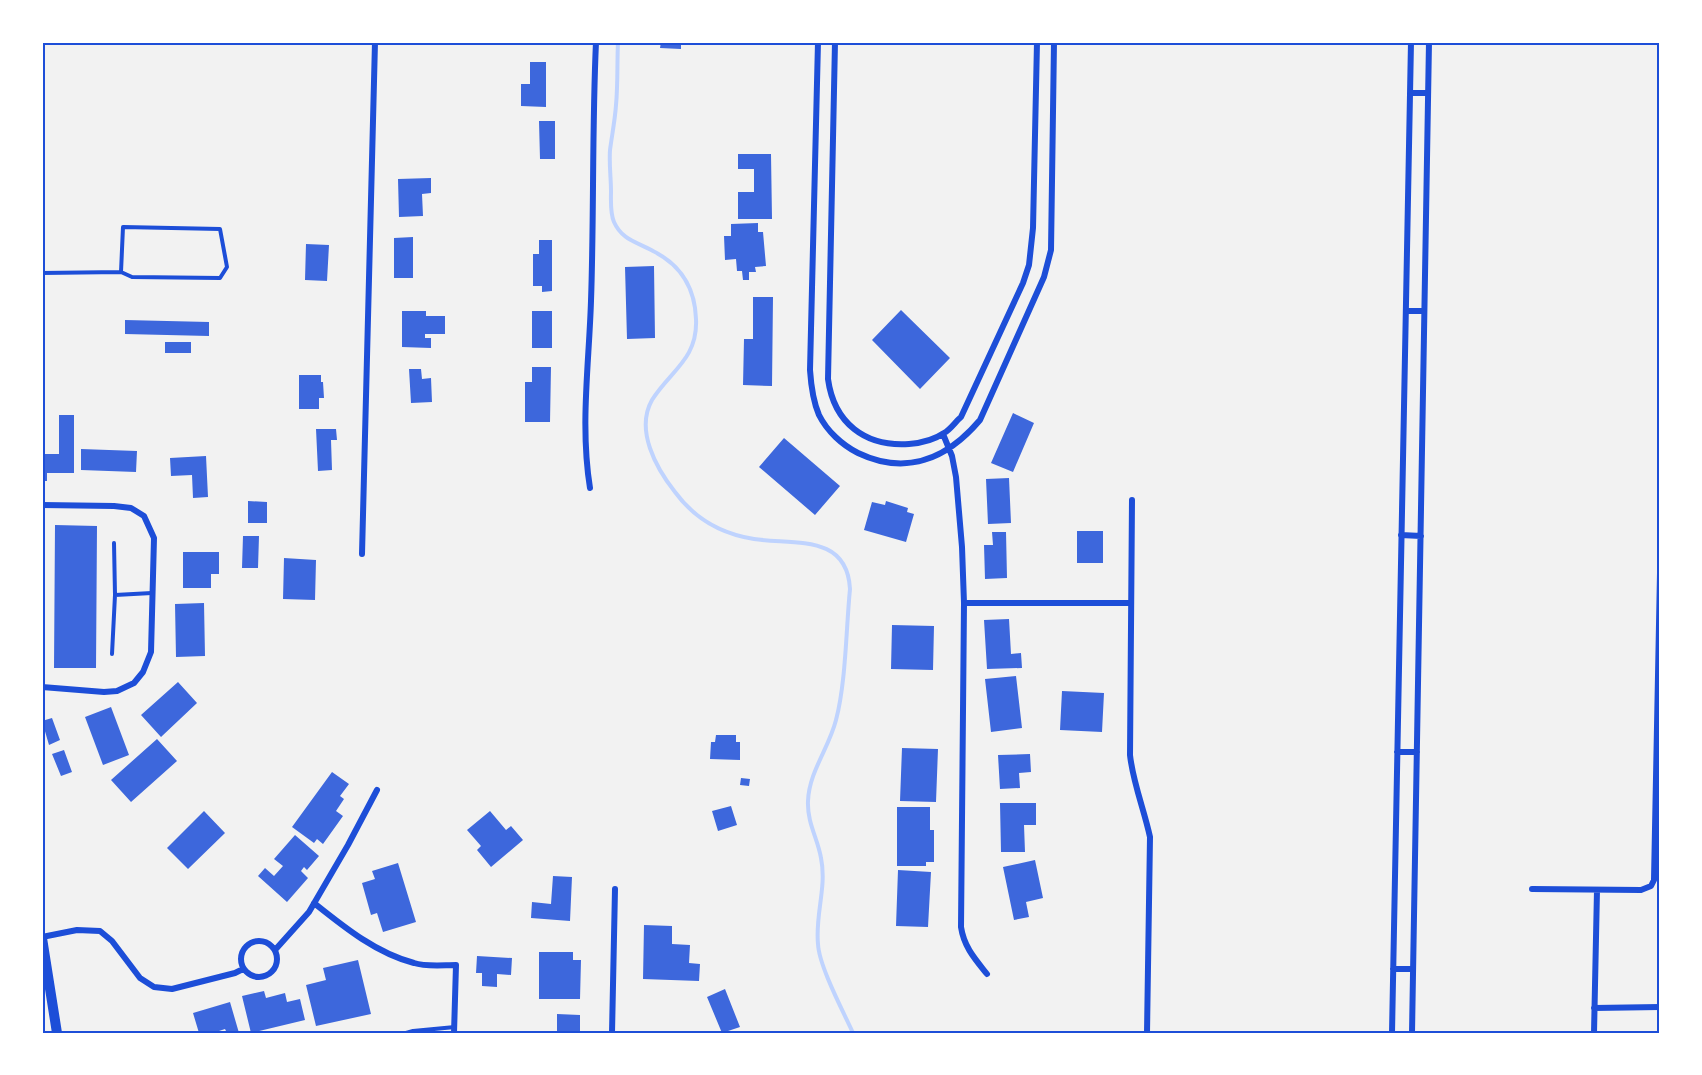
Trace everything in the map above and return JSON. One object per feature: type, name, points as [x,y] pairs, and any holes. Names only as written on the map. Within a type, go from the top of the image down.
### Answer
[{"type":"main road","points":[[42,938],[46,978],[57,1033]]},
{"type":"street","points":[[362,554],[375,42]]},
{"type":"street","points":[[590,488],[584,434],[592,280],[594,199],[592,129],[596,42]]},
{"type":"street","points":[[818,42],[810,370],[815,405],[834,435],[849,448],[888,463],[907,464],[928,459],[950,448],[967,435],[987,408],[1047,269],[1052,238],[1054,42]]},
{"type":"street","points":[[835,42],[828,379],[837,410],[847,423],[864,436],[896,445],[926,441],[943,434],[961,417],[1023,283],[1029,265],[1033,228],[1036,42]]},
{"type":"street","points":[[1392,1033],[1411,42]]},
{"type":"street","points":[[1412,1033],[1429,42]]},
{"type":"street","points":[[1410,93],[1428,93]]},
{"type":"street","points":[[1406,311],[1424,311]]},
{"type":"street","points":[[943,434],[950,448],[959,498],[964,603],[961,927],[963,941],[987,974]]},
{"type":"street","points":[[1132,500],[1130,755],[1150,837],[1147,1033]]},
{"type":"street","points":[[42,505],[123,506],[136,510],[144,516],[154,538],[149,660],[144,672],[134,683],[117,691],[42,687]]},
{"type":"street","points":[[1401,535],[1421,536]]},
{"type":"street","points":[[1532,889],[1641,890],[1651,886],[1654,880],[1660,573]]},
{"type":"street","points":[[964,603],[1131,603]]},
{"type":"street","points":[[1397,752],[1417,752]]},
{"type":"street","points":[[275,950],[309,912],[377,790]]},
{"type":"street","points":[[612,1033],[615,890]]},
{"type":"street","points":[[1594,1033],[1597,890]]},
{"type":"street","points":[[314,903],[353,934],[388,953],[415,964],[456,966],[455,1030]]},
{"type":"street","points":[[42,938],[77,930],[100,931],[112,941],[140,978],[154,987],[172,989],[243,969]]},
{"type":"street","points":[[261,941],[272,945],[275,950],[278,963],[272,974],[260,978],[247,974],[243,969],[241,957],[245,947],[250,943],[261,941]]},
{"type":"street","points":[[1393,969],[1413,969]]},
{"type":"street","points":[[1594,1008],[1660,1007]]},
{"type":"lane","points":[[42,273],[121,272],[132,278],[219,278],[227,267],[220,229],[123,227],[121,272]]},
{"type":"lane","points":[[112,654],[115,595],[114,543]]},
{"type":"lane","points":[[115,595],[152,593]]},
{"type":"lane","points":[[406,1033],[455,1030]]},
{"type":"building","points":[[661,42],[681,42],[681,49],[660,48]]},
{"type":"building","points":[[530,62],[546,62],[546,107],[521,106],[521,84],[530,84]]},
{"type":"building","points":[[539,121],[555,121],[555,159],[540,159]]},
{"type":"building","points":[[738,154],[771,154],[772,219],[738,219],[738,192],[754,192],[754,169],[738,169]]},
{"type":"building","points":[[431,178],[431,193],[422,194],[423,216],[399,217],[398,179]]},
{"type":"building","points":[[758,223],[758,232],[763,232],[766,266],[755,267],[756,272],[749,272],[749,280],[743,280],[742,271],[737,271],[736,259],[725,260],[724,236],[731,236],[731,224]]},
{"type":"building","points":[[413,237],[413,278],[394,278],[394,238]]},
{"type":"building","points":[[539,240],[552,240],[552,291],[542,292],[542,286],[533,286],[533,254],[539,254]]},
{"type":"building","points":[[306,244],[329,245],[327,281],[305,280]]},
{"type":"building","points":[[654,266],[655,338],[627,339],[625,267]]},
{"type":"building","points":[[753,297],[773,297],[772,386],[743,385],[744,339],[753,339]]},
{"type":"building","points":[[901,310],[950,358],[920,389],[872,340]]},
{"type":"building","points":[[402,311],[426,311],[426,316],[445,316],[445,334],[425,334],[425,338],[431,338],[431,348],[402,347]]},
{"type":"building","points":[[532,311],[552,311],[552,348],[532,348]]},
{"type":"building","points":[[125,320],[209,322],[209,336],[125,334]]},
{"type":"building","points":[[165,342],[191,342],[191,353],[165,353]]},
{"type":"building","points":[[532,367],[551,367],[550,422],[525,422],[525,382],[532,382]]},
{"type":"building","points":[[409,369],[421,369],[422,379],[431,378],[432,402],[411,403]]},
{"type":"building","points":[[299,375],[321,375],[324,398],[319,398],[319,409],[299,409]]},
{"type":"building","points":[[1013,413],[1034,423],[1013,472],[991,463]]},
{"type":"building","points":[[59,415],[74,415],[74,473],[47,473],[47,481],[42,481],[42,454],[59,454]]},
{"type":"building","points":[[316,429],[336,429],[337,440],[331,440],[332,470],[318,471]]},
{"type":"building","points":[[784,438],[840,486],[815,515],[759,467]]},
{"type":"building","points":[[81,449],[137,451],[136,472],[81,470]]},
{"type":"building","points":[[206,456],[208,497],[193,498],[192,475],[171,476],[170,458]]},
{"type":"building","points":[[1009,478],[1011,523],[988,524],[986,479]]},
{"type":"building","points":[[248,501],[267,502],[267,523],[248,523]]},
{"type":"building","points":[[886,501],[908,508],[907,512],[914,514],[906,542],[864,530],[872,502],[885,505]]},
{"type":"building","points":[[42,523],[45,523],[45,563],[42,563]]},
{"type":"building","points":[[55,525],[97,526],[96,668],[54,668]]},
{"type":"building","points":[[1077,531],[1103,531],[1103,563],[1077,563]]},
{"type":"building","points":[[992,532],[1006,532],[1007,578],[985,579],[984,545],[993,545]]},
{"type":"building","points":[[243,536],[259,536],[258,568],[242,568]]},
{"type":"building","points":[[183,552],[219,552],[219,574],[211,574],[211,588],[183,588]]},
{"type":"building","points":[[284,558],[316,560],[315,600],[283,599]]},
{"type":"building","points":[[204,603],[205,656],[176,657],[175,604]]},
{"type":"building","points":[[1009,619],[1011,654],[1021,653],[1022,668],[987,669],[984,620]]},
{"type":"building","points":[[892,625],[934,626],[933,670],[891,669]]},
{"type":"building","points":[[1016,676],[1022,728],[991,732],[985,679]]},
{"type":"building","points":[[178,682],[197,703],[161,737],[141,715]]},
{"type":"building","points":[[1062,691],[1104,693],[1102,732],[1060,730]]},
{"type":"building","points":[[111,707],[129,755],[103,765],[85,717]]},
{"type":"building","points":[[52,718],[60,740],[49,745],[42,721]]},
{"type":"building","points":[[716,735],[736,735],[736,742],[740,742],[740,760],[710,759],[711,742],[715,742]]},
{"type":"building","points":[[157,739],[177,761],[131,802],[111,780]]},
{"type":"building","points":[[902,748],[938,749],[936,802],[900,801]]},
{"type":"building","points":[[64,750],[72,772],[61,776],[52,754]]},
{"type":"building","points":[[1030,754],[1031,772],[1019,773],[1020,788],[1000,789],[998,755]]},
{"type":"building","points":[[332,772],[349,784],[340,796],[344,799],[336,811],[343,816],[323,844],[317,839],[314,843],[292,827]]},
{"type":"building","points":[[741,778],[750,779],[749,786],[740,785]]},
{"type":"building","points":[[1000,803],[1036,803],[1036,825],[1024,825],[1025,852],[1001,852]]},
{"type":"building","points":[[731,806],[737,825],[718,831],[712,811]]},
{"type":"building","points":[[897,807],[930,807],[930,830],[934,830],[934,862],[926,862],[926,866],[897,866]]},
{"type":"building","points":[[204,811],[225,833],[188,869],[167,848]]},
{"type":"building","points":[[490,811],[506,830],[511,826],[523,840],[491,867],[477,850],[481,846],[467,830]]},
{"type":"building","points":[[295,835],[319,856],[307,870],[304,867],[301,871],[308,878],[287,902],[258,876],[265,868],[274,876],[283,866],[274,859]]},
{"type":"building","points":[[1035,860],[1043,898],[1026,902],[1029,917],[1014,920],[1003,867]]},
{"type":"building","points":[[398,863],[416,922],[383,932],[377,913],[371,915],[362,883],[375,879],[372,871]]},
{"type":"building","points":[[898,870],[931,872],[928,927],[896,926]]},
{"type":"building","points":[[553,876],[572,877],[570,921],[531,918],[532,902],[551,904]]},
{"type":"building","points":[[644,925],[672,926],[672,944],[690,945],[689,963],[700,964],[699,981],[643,979]]},
{"type":"building","points":[[539,952],[573,952],[573,960],[581,960],[580,999],[539,999]]},
{"type":"building","points":[[477,956],[512,958],[511,975],[497,974],[497,987],[482,986],[482,973],[476,973]]},
{"type":"building","points":[[358,960],[371,1014],[316,1026],[306,985],[326,980],[323,968]]},
{"type":"building","points":[[725,989],[740,1027],[722,1033],[707,997]]},
{"type":"building","points":[[264,991],[266,998],[285,993],[287,1002],[300,999],[305,1020],[251,1033],[242,996]]},
{"type":"building","points":[[230,1002],[239,1033],[227,1033],[225,1029],[219,1031],[220,1033],[199,1033],[193,1013]]},
{"type":"building","points":[[557,1014],[580,1015],[580,1033],[557,1033]]},
{"type":"waterway","points":[[618,42],[617,97],[610,155],[613,218],[617,228],[626,237],[663,257],[679,270],[693,297],[696,319],[695,333],[688,355],[659,390],[647,412],[647,436],[655,460],[668,482],[691,510],[720,529],[742,537],[816,545],[829,550],[839,558],[847,571],[850,589],[844,672],[839,705],[833,730],[815,770],[809,790],[808,809],[820,851],[823,880],[818,922],[819,953],[832,989],[853,1033]]}]
